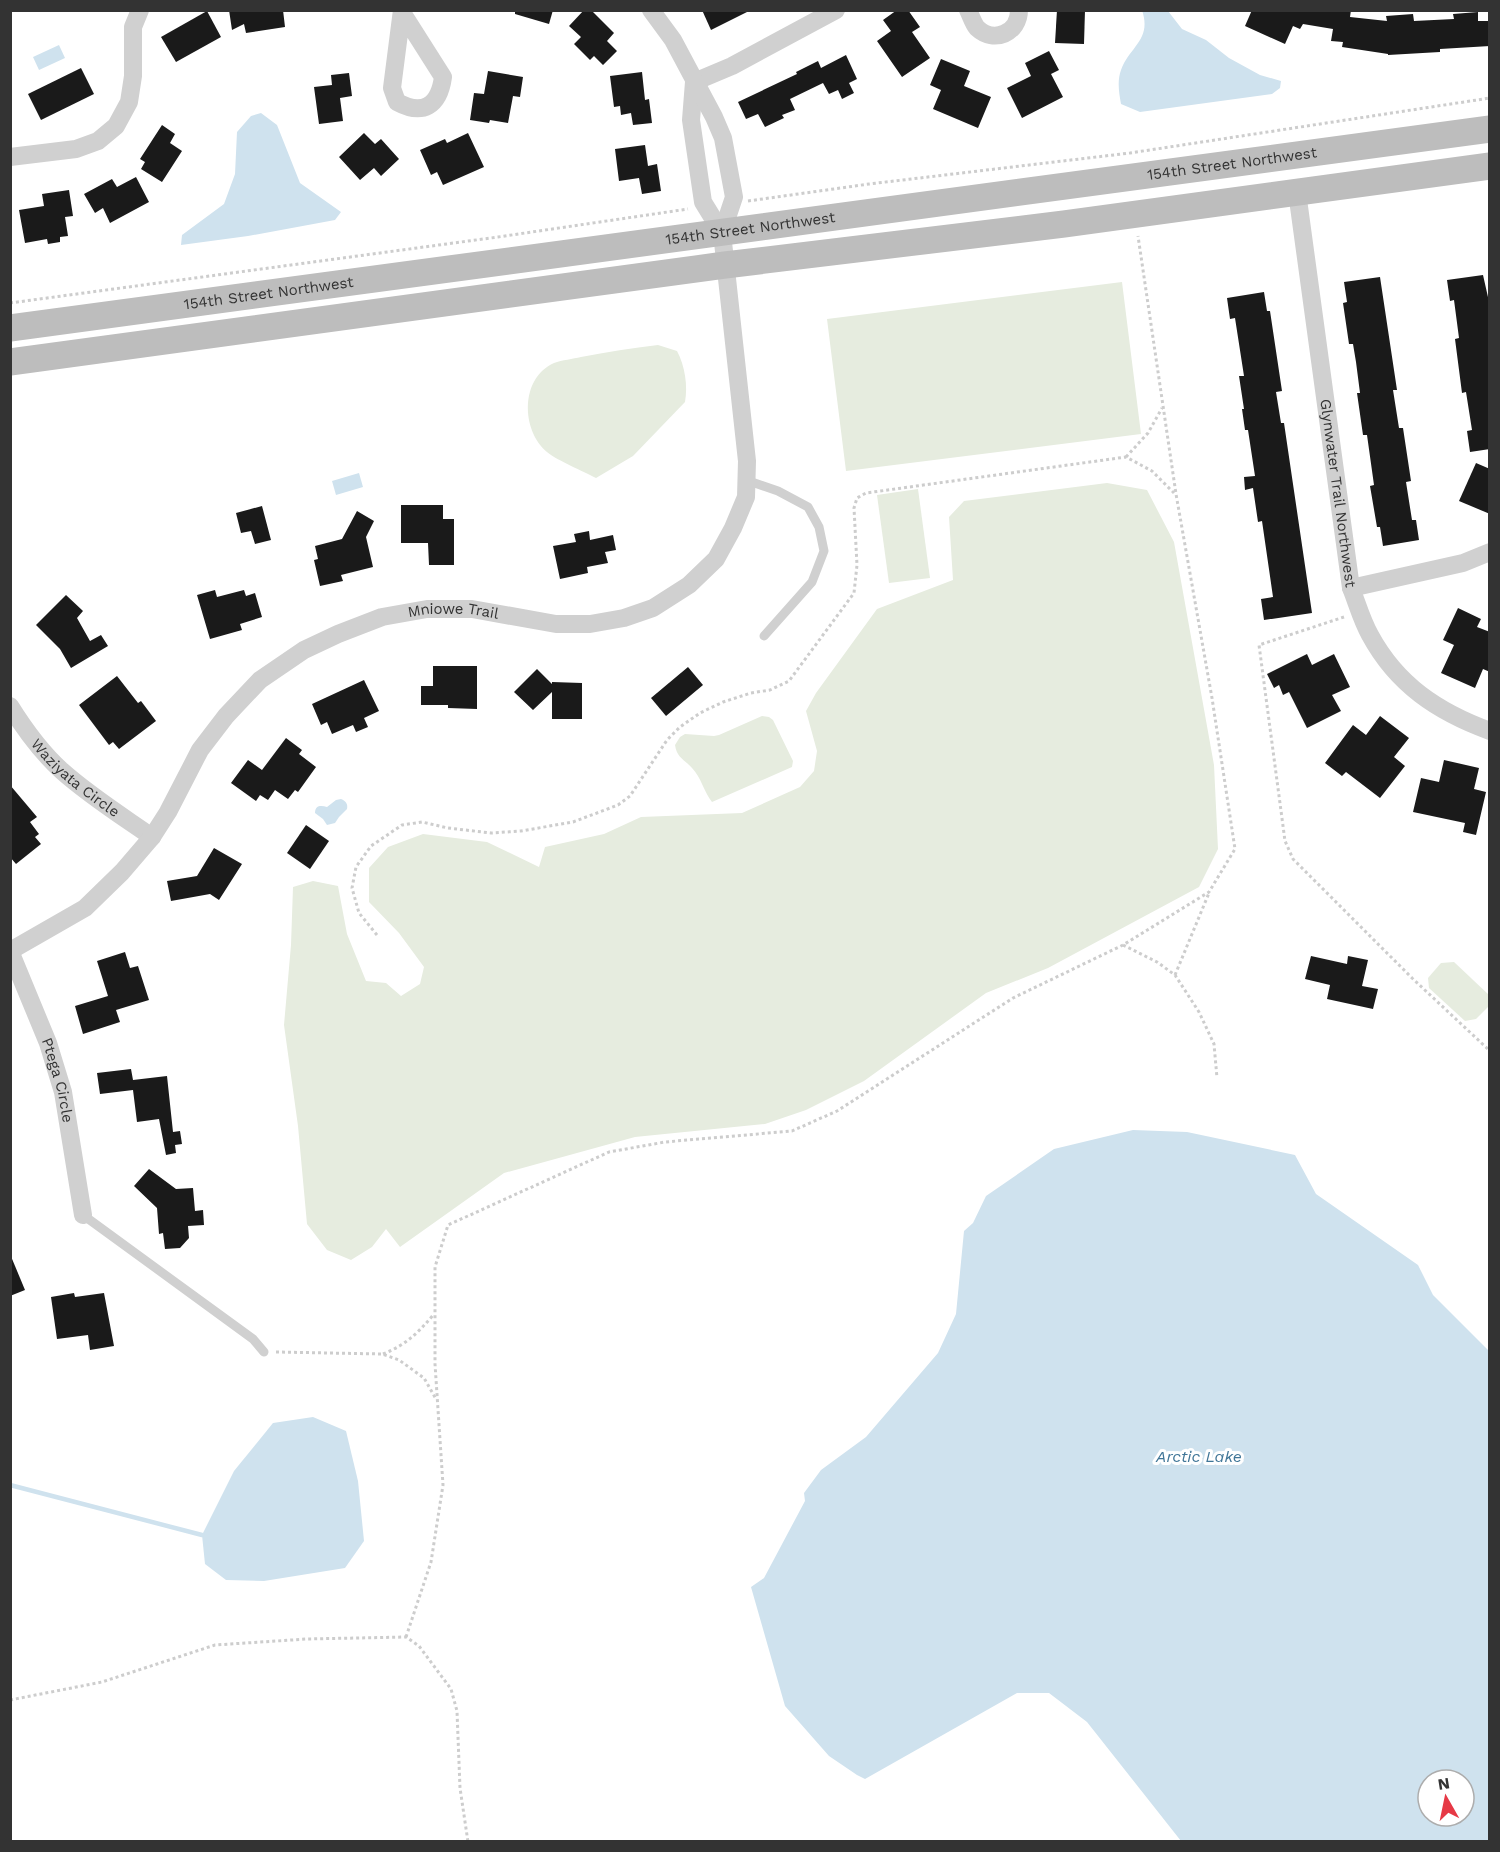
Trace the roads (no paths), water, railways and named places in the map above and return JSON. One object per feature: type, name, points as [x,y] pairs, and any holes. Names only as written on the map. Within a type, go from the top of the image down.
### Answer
[{"type":"street","points":[[10,158],[76,149],[98,141],[116,126],[129,102],[133,76],[133,27],[140,10]]},
{"type":"street","points":[[651,10],[673,40],[723,138],[734,197],[722,233]]},
{"type":"street","points":[[694,82],[732,66],[836,10]]},
{"type":"street","points":[[968,10],[976,26],[985,33],[996,36],[1008,34],[1016,25],[1019,10]]},
{"type":"street","points":[[403,12],[443,77],[441,90],[435,101],[424,108],[408,108],[397,102],[392,88],[403,12]]},
{"type":"street","points":[[694,82],[691,120],[703,202],[722,233]]},
{"type":"street","name":"154th Street Northwest","points":[[10,328],[1490,129]]},
{"type":"street","points":[[10,362],[725,265],[1064,224],[1490,166]]},
{"type":"street","name":"Glynwater Trail Northwest","points":[[1297,192],[1351,588],[1368,633],[1395,673],[1439,709],[1490,731]]},
{"type":"street","name":"Mniowe Trail","points":[[10,951],[85,908],[122,872],[152,837],[168,812],[200,750],[226,716],[260,680],[304,650],[339,633],[382,617],[427,609],[472,609],[556,624],[590,624],[624,618],[653,608],[689,585],[716,559],[733,528],[746,497],[747,461],[722,233]]},
{"type":"street","points":[[1351,588],[1463,563],[1490,552]]},
{"type":"street","name":"Waziyata Circle","points":[[10,706],[26,732],[61,770],[89,793],[152,837]]},
{"type":"street","name":"Ptega Circle","points":[[10,951],[48,1043],[63,1092],[83,1215]]},
{"type":"lane","points":[[746,480],[778,491],[808,507],[819,527],[824,551],[812,582],[764,636]]},
{"type":"lane","points":[[83,1215],[253,1339],[264,1352]]},
{"type":"water","points":[[1142,10],[1168,11],[1182,29],[1206,40],[1229,58],[1260,75],[1281,81],[1280,88],[1272,94],[1140,112],[1121,104],[1120,74],[1142,36],[1144,20]]},
{"type":"water","points":[[59,45],[65,58],[39,70],[33,57]]},
{"type":"water","points":[[261,113],[277,125],[300,183],[341,212],[335,220],[248,236],[181,245],[182,235],[224,204],[235,174],[237,132],[251,116]]},
{"type":"water","points":[[359,473],[363,487],[336,495],[332,481]]},
{"type":"water","points":[[341,799],[346,803],[347,809],[335,823],[327,825],[315,813],[317,807],[327,807]]},
{"type":"water","name":"Arctic Lake","points":[[1133,1130],[1187,1132],[1295,1155],[1316,1194],[1418,1265],[1433,1295],[1489,1351],[1489,1841],[1181,1841],[1087,1722],[1049,1693],[1017,1693],[865,1779],[829,1756],[785,1706],[751,1587],[764,1578],[805,1501],[804,1493],[821,1470],[866,1437],[938,1353],[956,1314],[964,1231],[973,1223],[986,1196],[1054,1149]]},
{"type":"water","points":[[313,1417],[346,1431],[358,1481],[364,1541],[345,1568],[264,1581],[226,1580],[205,1564],[202,1535],[234,1471],[273,1423]]},
{"type":"waterway","points":[[10,1485],[202,1535]]}]
